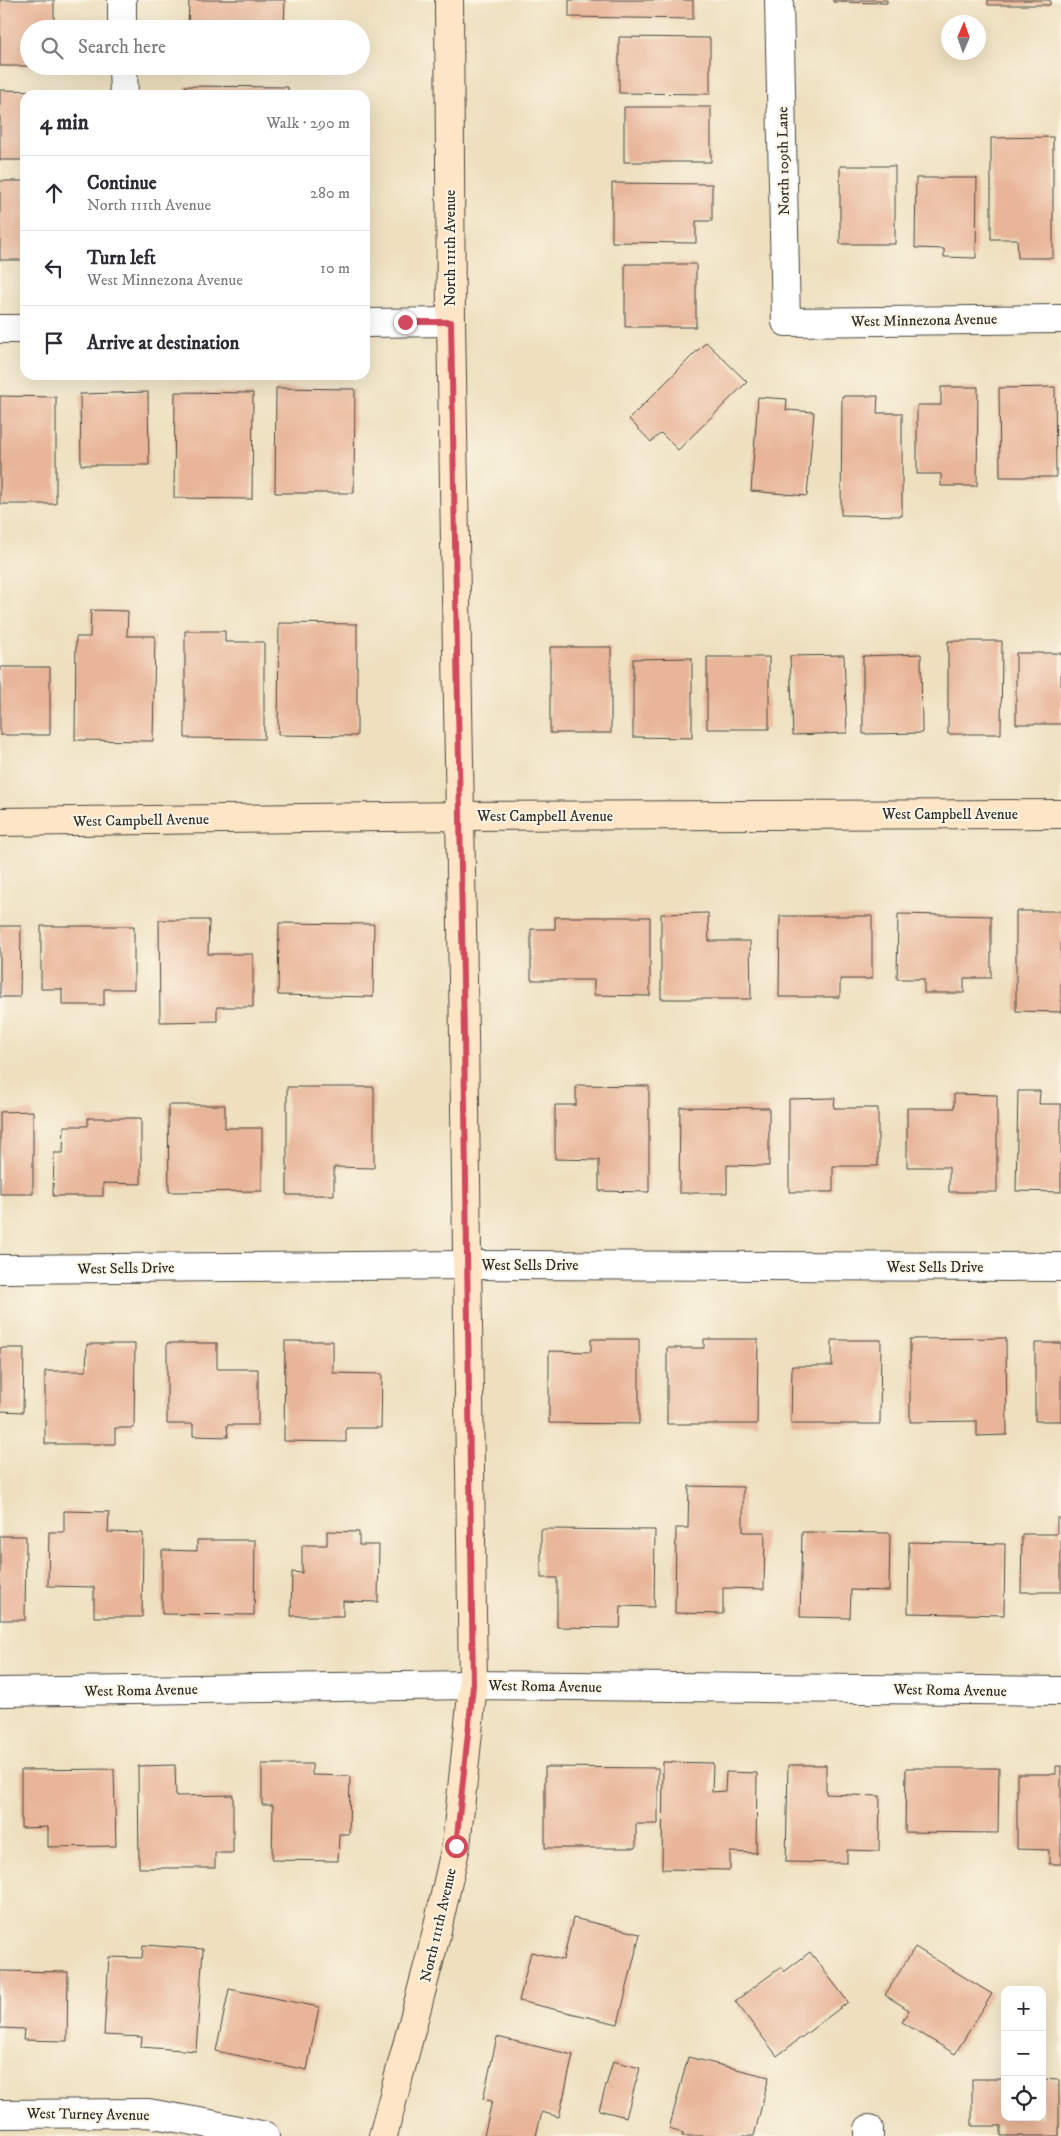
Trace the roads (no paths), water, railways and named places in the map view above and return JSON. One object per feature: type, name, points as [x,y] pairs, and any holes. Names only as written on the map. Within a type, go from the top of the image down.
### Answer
[{"type":"street","points":[[122,0],[122,20]]},
{"type":"street","name":"North 111th Avenue","points":[[383,2136],[434,1943],[456,1846],[473,1686],[451,322],[449,0]]},
{"type":"street","name":"North 109th Lane","points":[[779,0],[786,322]]},
{"type":"street","points":[[123,75],[124,90]]},
{"type":"street","name":"West Minnezona Avenue","points":[[786,322],[1061,318]]},
{"type":"street","points":[[370,323],[451,322]]},
{"type":"street","points":[[0,329],[20,329]]},
{"type":"street","name":"West Campbell Avenue","points":[[0,822],[460,816],[1061,814]]},
{"type":"street","name":"West Sells Drive","points":[[0,1269],[467,1265],[1061,1267]]},
{"type":"street","name":"West Roma Avenue","points":[[0,1692],[473,1686],[1061,1691]]},
{"type":"street","name":"West Turney Avenue","points":[[0,2114],[148,2114],[205,2123],[264,2136]]}]
